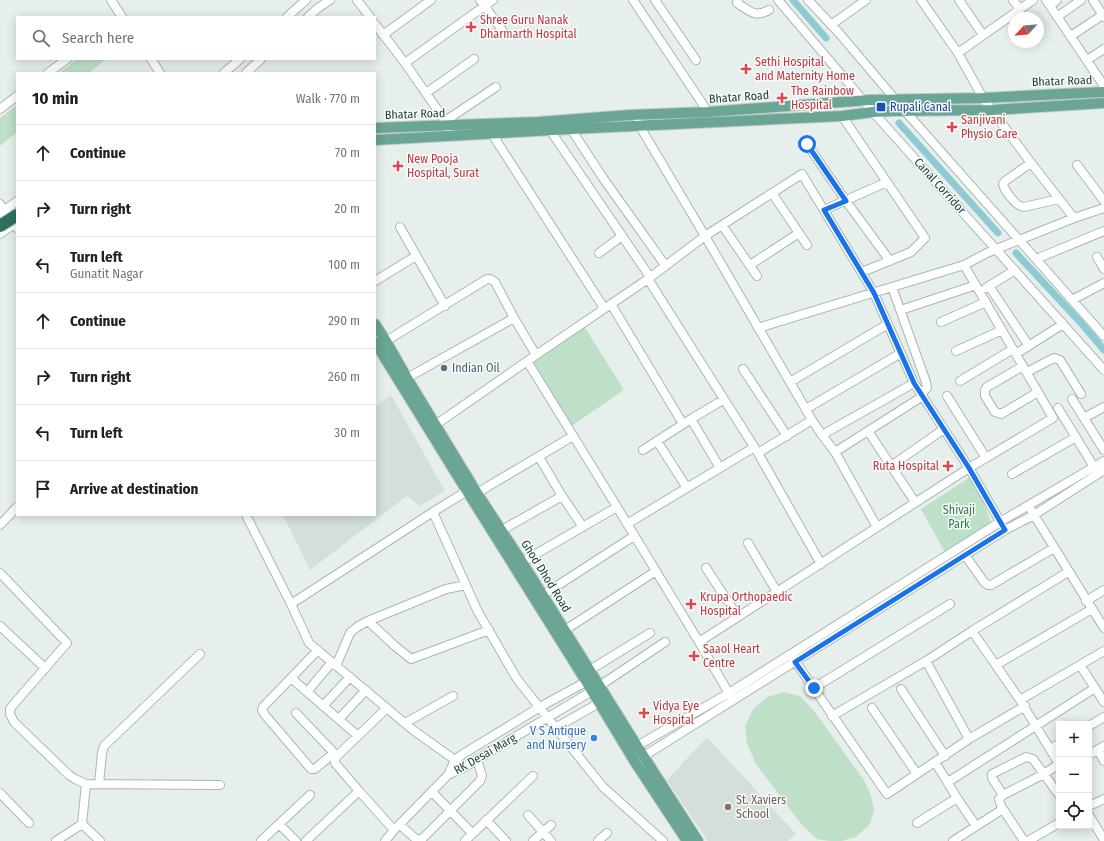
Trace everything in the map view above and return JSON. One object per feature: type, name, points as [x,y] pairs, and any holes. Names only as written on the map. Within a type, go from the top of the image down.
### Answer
[{"type":"highway","points":[[0,226],[16,222]]},
{"type":"main road","name":"Bhatar Road","points":[[376,128],[446,123],[538,122],[636,115],[708,112],[864,100],[983,98],[1104,92]]},
{"type":"main road","points":[[376,140],[639,125],[842,116],[873,112],[992,110],[1104,103]]},
{"type":"main road","name":"Ghod Dhod Road","points":[[376,326],[407,378],[432,427],[472,492],[502,530],[565,630],[590,676]]},
{"type":"main road","points":[[376,343],[432,427]]},
{"type":"main road","points":[[472,492],[590,676],[633,749],[635,762],[687,841]]},
{"type":"main road","points":[[596,688],[599,703],[633,749],[644,756],[698,841]]},
{"type":"street","points":[[111,0],[121,16]]},
{"type":"street","points":[[288,16],[306,0]]},
{"type":"street","points":[[309,16],[330,0]]},
{"type":"street","points":[[357,0],[369,16]]},
{"type":"street","points":[[383,35],[431,0]]},
{"type":"street","points":[[405,63],[482,3],[493,0]]},
{"type":"street","points":[[655,0],[696,60]]},
{"type":"street","points":[[738,0],[737,3],[753,14],[762,14],[770,10]]},
{"type":"street","name":"Canal Corridor","points":[[778,0],[873,112],[1104,370]]},
{"type":"street","points":[[808,0],[1104,336]]},
{"type":"street","points":[[831,25],[866,0]]},
{"type":"street","points":[[921,0],[958,53],[983,98],[1074,218]]},
{"type":"street","points":[[959,0],[983,35]]},
{"type":"street","points":[[1013,0],[1020,9]]},
{"type":"street","points":[[958,53],[1033,0]]},
{"type":"street","points":[[1057,0],[1048,3],[1104,86]]},
{"type":"street","points":[[1057,17],[1081,0]]},
{"type":"street","points":[[1071,36],[1104,15],[1092,0]]},
{"type":"street","points":[[637,1],[708,112]]},
{"type":"street","points":[[482,3],[505,34]]},
{"type":"street","points":[[376,25],[405,63],[446,123],[449,136]]},
{"type":"street","points":[[1087,60],[1104,49]]},
{"type":"street","points":[[426,93],[474,59]]},
{"type":"street","points":[[49,72],[66,60]]},
{"type":"street","points":[[152,60],[159,72]]},
{"type":"street","points":[[225,72],[239,60]]},
{"type":"street","points":[[247,72],[260,60]]},
{"type":"street","points":[[446,123],[496,87]]},
{"type":"street","points":[[0,109],[16,97]]},
{"type":"street","points":[[636,115],[639,125],[812,420],[835,452],[877,527]]},
{"type":"street","points":[[842,116],[925,238],[911,252],[862,272]]},
{"type":"street","points":[[571,129],[603,178],[665,265]]},
{"type":"street","points":[[550,130],[649,278],[723,400],[756,451],[821,564]]},
{"type":"street","points":[[492,134],[607,306],[683,424]]},
{"type":"street","points":[[807,144],[890,261]]},
{"type":"street","points":[[1031,163],[1005,181],[1003,184],[1004,188],[1016,203],[1024,208],[1059,199]]},
{"type":"street","points":[[1077,166],[1104,201]]},
{"type":"street","points":[[432,427],[536,354],[649,278],[705,236],[802,174],[874,293],[914,383],[969,468],[1005,530]]},
{"type":"street","points":[[824,210],[887,182]]},
{"type":"street","points":[[772,193],[807,246]]},
{"type":"street","points":[[0,234],[16,222],[1,209],[16,202]]},
{"type":"street","points":[[758,328],[964,265],[996,248],[1104,208]]},
{"type":"street","points":[[722,225],[757,276]]},
{"type":"street","points":[[400,227],[445,306]]},
{"type":"street","points":[[1036,259],[1104,231]]},
{"type":"street","points":[[750,265],[799,233]]},
{"type":"street","points":[[599,253],[622,236]]},
{"type":"street","points":[[376,280],[416,256]]},
{"type":"street","points":[[1097,257],[1104,269]]},
{"type":"street","points":[[699,642],[915,502],[1053,418],[964,265]]},
{"type":"street","points":[[901,310],[990,286],[1015,270]]},
{"type":"street","points":[[386,341],[487,279],[490,279],[495,282],[514,318],[536,354]]},
{"type":"street","points":[[1072,300],[1104,283]]},
{"type":"street","points":[[990,286],[1029,346]]},
{"type":"street","points":[[835,452],[922,395],[927,388],[892,287]]},
{"type":"street","points":[[942,322],[986,302]]},
{"type":"street","points":[[407,378],[514,318]]},
{"type":"street","points":[[790,382],[888,324]]},
{"type":"street","points":[[960,381],[1029,346],[1063,324]]},
{"type":"street","points":[[956,351],[1002,330]]},
{"type":"street","points":[[806,409],[901,353]]},
{"type":"street","points":[[1038,392],[1001,414],[995,412],[984,396],[987,387],[1025,369],[1054,358],[1060,360],[1081,394]]},
{"type":"street","points":[[527,361],[731,696]]},
{"type":"street","points":[[742,369],[787,436]]},
{"type":"street","points":[[822,435],[914,383]]},
{"type":"street","points":[[947,396],[986,458]]},
{"type":"street","points":[[1072,399],[1104,450]]},
{"type":"street","points":[[643,450],[723,400]]},
{"type":"street","points":[[1084,418],[1104,407]]},
{"type":"street","points":[[1058,408],[1100,472]]},
{"type":"street","points":[[691,419],[720,468]]},
{"type":"street","points":[[627,524],[720,468],[787,436],[812,420]]},
{"type":"street","points":[[891,466],[944,429]]},
{"type":"street","points":[[868,431],[915,502]]},
{"type":"street","points":[[291,604],[433,512],[538,457],[573,436]]},
{"type":"street","points":[[1012,474],[1076,437]]},
{"type":"street","points":[[657,441],[687,488]]},
{"type":"street","points":[[538,457],[583,527]]},
{"type":"street","points":[[633,749],[795,662],[1005,530],[1034,515],[1100,472],[1104,461]]},
{"type":"street","points":[[635,762],[642,762],[644,756],[790,654],[1000,522],[1028,506],[1100,472]]},
{"type":"street","points":[[502,530],[562,496]]},
{"type":"street","points":[[1028,506],[1104,628]]},
{"type":"street","points":[[522,562],[617,507]]},
{"type":"street","points":[[0,525],[16,508]]},
{"type":"street","points":[[433,512],[478,612],[517,679],[603,787],[663,841]]},
{"type":"street","points":[[247,516],[309,643],[405,723],[455,760],[463,768]]},
{"type":"street","points":[[543,595],[634,536]]},
{"type":"street","points":[[748,543],[777,592]]},
{"type":"street","points":[[965,555],[984,582],[991,585],[1054,548]]},
{"type":"street","points":[[706,568],[738,617]]},
{"type":"street","points":[[565,630],[656,571]]},
{"type":"street","points":[[832,716],[926,661],[1068,572]]},
{"type":"street","points":[[0,573],[68,643],[10,709],[11,717],[25,733],[69,775],[86,784],[220,785]]},
{"type":"street","points":[[307,692],[334,664],[350,632],[357,627],[446,589],[466,585]]},
{"type":"street","points":[[1086,601],[1104,590]]},
{"type":"street","points":[[814,688],[950,604]]},
{"type":"street","points":[[996,665],[1092,609]]},
{"type":"street","points":[[368,621],[411,659],[489,630]]},
{"type":"street","points":[[0,626],[45,668]]},
{"type":"street","points":[[972,631],[1022,703],[1056,759]]},
{"type":"street","points":[[448,775],[455,760],[463,754],[590,676],[650,633]]},
{"type":"street","name":"RK Desai Marg","points":[[385,841],[448,775],[463,768],[596,688],[665,642]]},
{"type":"street","points":[[318,650],[290,678],[263,707],[262,710],[311,769],[316,768],[358,736],[387,708]]},
{"type":"street","points":[[790,654],[887,794],[1022,703],[1104,651]]},
{"type":"street","points":[[99,784],[104,746],[200,654]]},
{"type":"street","points":[[926,661],[969,739]]},
{"type":"street","points":[[1080,665],[1104,702]]},
{"type":"street","points":[[324,706],[350,677]]},
{"type":"street","points":[[290,678],[358,736]]},
{"type":"street","points":[[948,782],[1095,688]]},
{"type":"street","points":[[901,689],[945,756]]},
{"type":"street","points":[[339,719],[366,690]]},
{"type":"street","points":[[405,723],[453,696]]},
{"type":"street","points":[[555,728],[599,703]]},
{"type":"street","points":[[872,708],[916,774]]},
{"type":"street","points":[[296,713],[335,754],[335,763],[359,791],[397,827],[416,839],[420,840],[481,779],[482,776],[477,759]]},
{"type":"street","points":[[1092,724],[1104,717]]},
{"type":"street","points":[[1050,749],[1056,746]]},
{"type":"street","points":[[1092,753],[1101,748],[1104,761]]},
{"type":"street","points":[[1003,794],[991,776],[994,773],[1026,758],[1033,760],[1058,793]]},
{"type":"street","points":[[935,762],[976,826]]},
{"type":"street","points":[[1024,841],[1000,804],[999,799],[1003,794],[1044,774],[1056,766]]},
{"type":"street","points":[[465,841],[533,776]]},
{"type":"street","points":[[82,824],[86,784]]},
{"type":"street","points":[[306,841],[359,791]]},
{"type":"street","points":[[432,792],[472,833]]},
{"type":"street","points":[[0,793],[29,822]]},
{"type":"street","points":[[260,841],[310,795]]},
{"type":"street","points":[[917,823],[957,798]]},
{"type":"street","points":[[1092,805],[1104,799]]},
{"type":"street","points":[[953,841],[1004,809]]},
{"type":"street","points":[[528,815],[551,841]]},
{"type":"street","points":[[486,820],[506,841]]},
{"type":"street","points":[[1092,820],[1104,840]]},
{"type":"street","points":[[56,841],[82,824]]},
{"type":"street","points":[[82,824],[100,841]]},
{"type":"street","points":[[279,824],[296,841]]},
{"type":"street","points":[[534,841],[551,825]]},
{"type":"street","points":[[1028,841],[1056,825]]},
{"type":"street","points":[[598,841],[607,833]]},
{"type":"shaded area","points":[[391,395],[445,491],[420,506],[407,496],[310,570],[283,516],[376,516],[376,406]]},
{"type":"shaded area","name":"St. Xaviers School","points":[[707,737],[796,834],[788,841],[708,841],[667,780]]},
{"type":"green space","points":[[76,60],[105,60],[90,72],[60,72]]},
{"type":"green space","points":[[16,106],[16,133],[0,146],[0,118]]},
{"type":"green space","points":[[584,326],[624,390],[570,427],[530,362]]},
{"type":"green space","name":"Shivaji Park","points":[[973,475],[993,527],[947,556],[921,509]]},
{"type":"green space","points":[[784,692],[800,696],[814,711],[864,780],[871,796],[874,810],[870,824],[856,837],[842,841],[817,839],[801,824],[756,764],[747,744],[745,726],[753,709],[767,697]]},
{"type":"waterway","points":[[793,0],[826,38]]},
{"type":"waterway","points":[[899,123],[998,233]]},
{"type":"waterway","points":[[1016,253],[1104,350]]},
{"type":"place","name":"Shree Guru Nanak Dharmarth Hospital","points":[[471,27]]},
{"type":"place","name":"Sethi Hospital and Maternity Home","points":[[746,69]]},
{"type":"place","name":"The Rainbow Hospital","points":[[782,98]]},
{"type":"place","name":"Rupali Canal","points":[[881,107]]},
{"type":"place","name":"Sanjivani Physio Care","points":[[952,127]]},
{"type":"place","name":"New Pooja Hospital, Surat","points":[[398,166]]},
{"type":"place","name":"Indian Oil","points":[[444,368]]},
{"type":"place","name":"Ruta Hospital","points":[[948,466]]},
{"type":"place","name":"Krupa Orthopaedic Hospital","points":[[691,604]]},
{"type":"place","name":"Saaol Heart Centre","points":[[694,656]]},
{"type":"place","name":"Vidya Eye Hospital","points":[[644,713]]},
{"type":"place","name":"V S Antique and Nursery","points":[[594,738]]},
{"type":"place","name":"St. Xaviers School","points":[[728,807]]},
{"type":"route","points":[[807,144],[846,201],[824,210],[874,293],[914,383],[969,468],[1005,530],[795,662],[814,688]]}]
